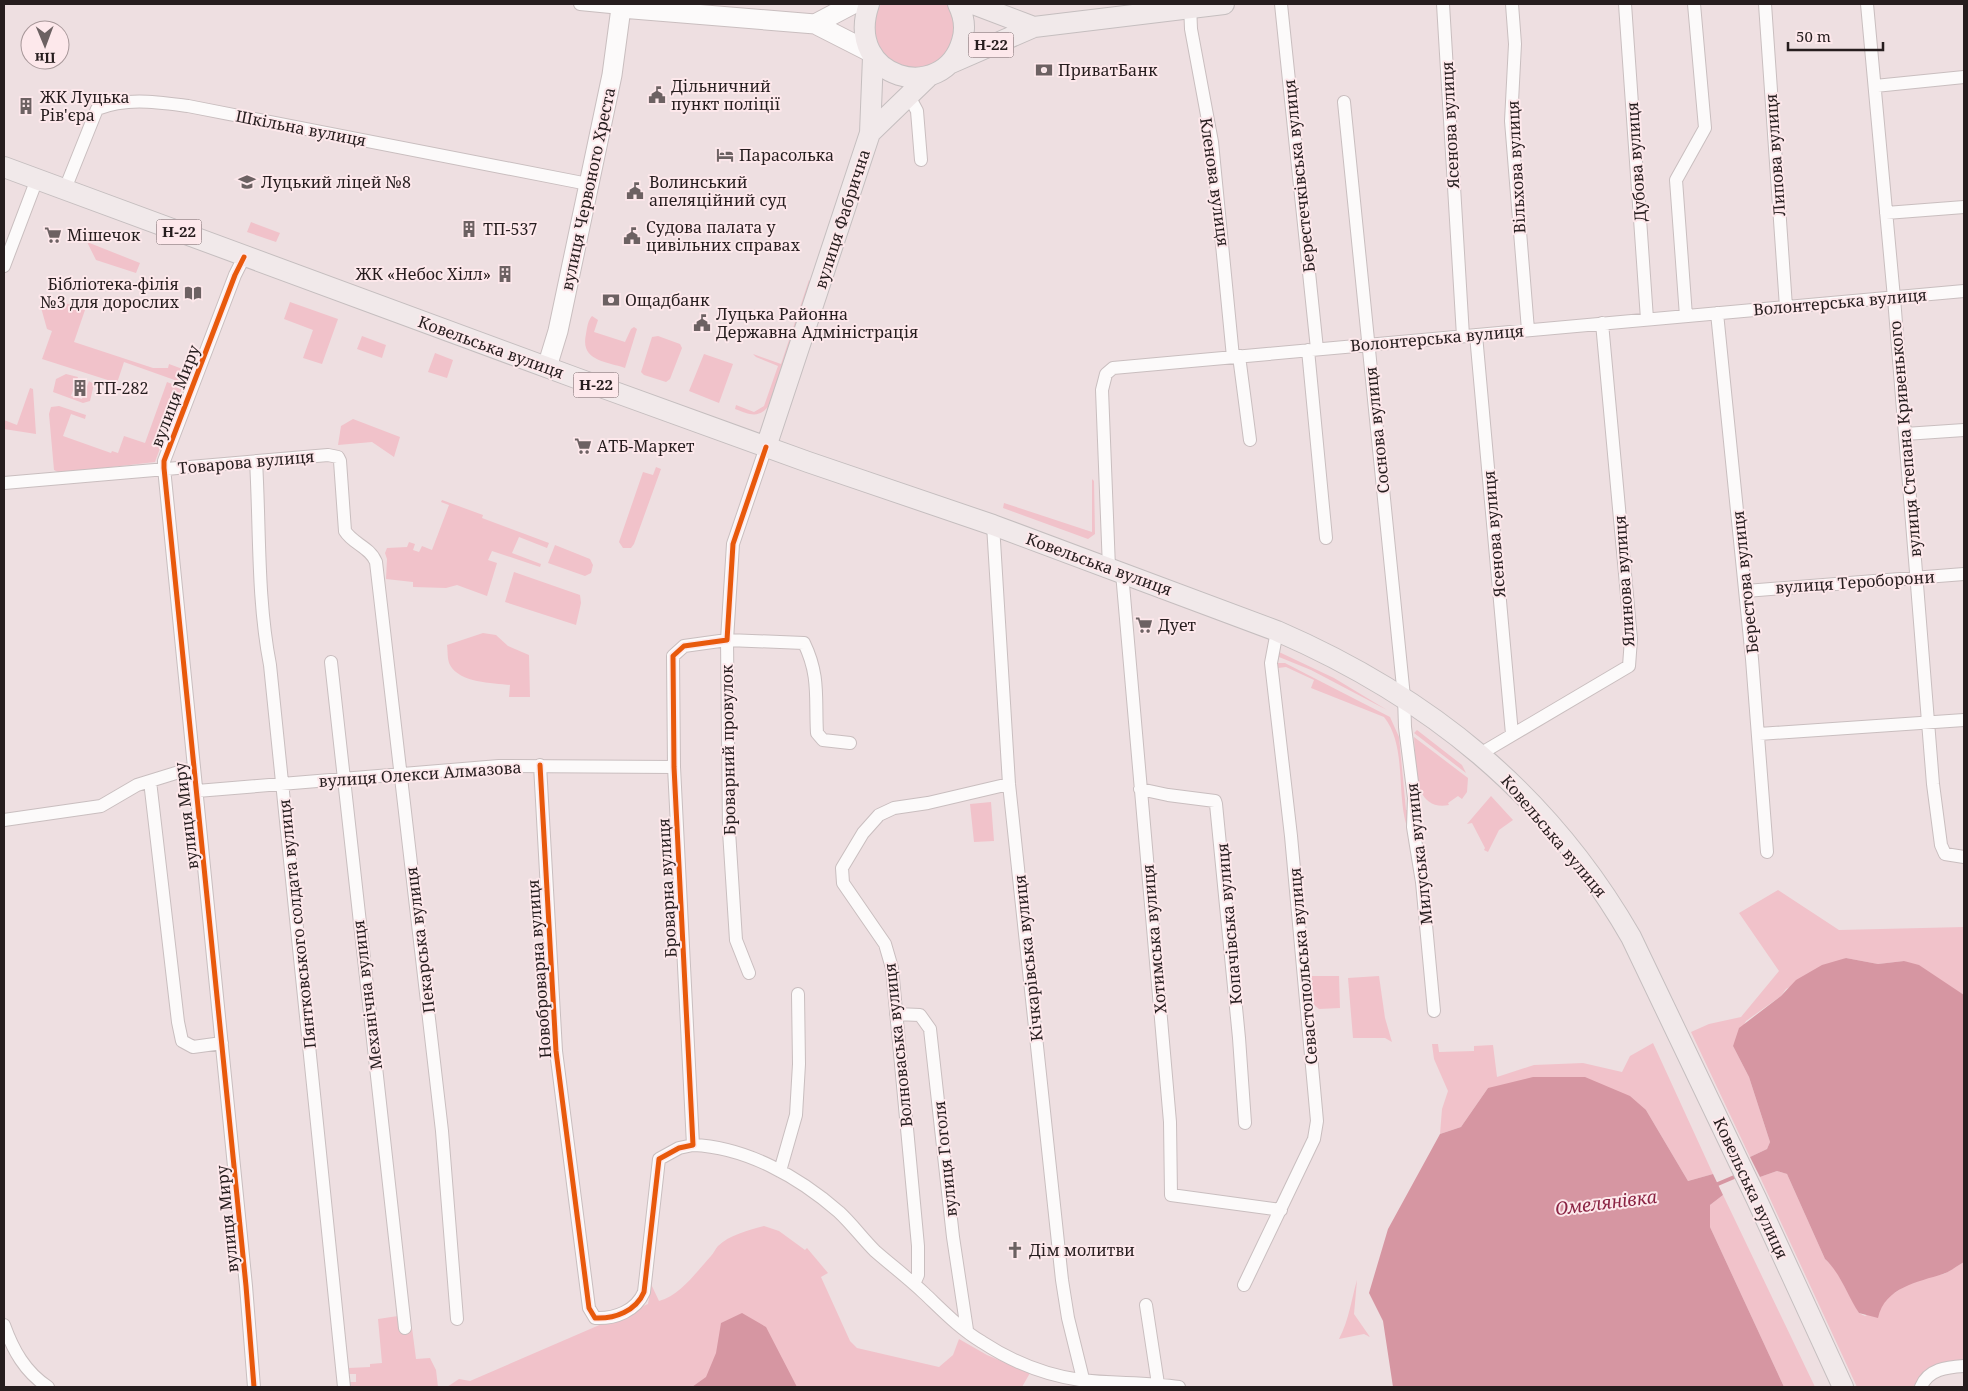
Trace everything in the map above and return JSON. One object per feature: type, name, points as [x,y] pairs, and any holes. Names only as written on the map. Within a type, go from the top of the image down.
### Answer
[{"type":"main road","points":[[814,24],[853,4]]},
{"type":"main road","name":"Н-22","points":[[869,4],[864,19],[864,36],[871,54]]},
{"type":"main road","points":[[949,64],[960,49],[964,32],[963,13],[958,4]]},
{"type":"main road","name":"Н-22","points":[[974,4],[1034,27]]},
{"type":"main road","name":"Н-22","points":[[929,76],[949,64],[1034,27],[1124,10],[1224,4]]},
{"type":"main road","points":[[621,8],[814,24],[871,54],[884,68],[898,75],[914,78],[929,76]]},
{"type":"main road","name":"вулиця Червоного Хреста","points":[[547,367],[558,332],[612,75],[621,8]]},
{"type":"main road","name":"вулиця Фабрична","points":[[766,447],[870,133],[871,54]]},
{"type":"main road","name":"вулиця Фабрична","points":[[870,133],[929,76]]},
{"type":"main road","name":"Ковельська вулиця","points":[[4,167],[244,257],[766,447],[1116,570],[1277,631],[1322,651],[1404,697],[1462,738],[1511,781],[1589,874],[1618,915],[1756,1198],[1843,1387]]},
{"type":"street","points":[[580,4],[621,8]]},
{"type":"street","name":"Берестечківська вулиця","points":[[1281,4],[1312,350],[1326,538]]},
{"type":"street","name":"Ясенова вулиця","points":[[1443,4],[1463,336]]},
{"type":"street","name":"Вільхова вулиця","points":[[1512,4],[1515,44],[1511,121],[1528,330]]},
{"type":"street","name":"Дубова вулиця","points":[[1625,4],[1647,320]]},
{"type":"street","points":[[1686,316],[1676,180],[1705,128],[1694,4]]},
{"type":"street","name":"Липова вулиця","points":[[1765,4],[1786,307]]},
{"type":"street","name":"вулиця Степана Кривенького","points":[[1868,4],[1916,578],[1930,722],[1933,784],[1941,845],[1945,854],[1964,857]]},
{"type":"street","name":"Кленова вулиця","points":[[1190,6],[1191,29],[1214,162],[1236,356],[1250,440]]},
{"type":"street","points":[[1875,86],[1964,77]]},
{"type":"street","points":[[909,96],[917,110],[921,160]]},
{"type":"street","name":"Шкільна вулиця","points":[[65,189],[97,109],[110,104],[129,101],[188,106],[588,184]]},
{"type":"street","name":"Соснова вулиця","points":[[1344,102],[1404,697]]},
{"type":"street","points":[[4,266],[37,179]]},
{"type":"street","points":[[1886,213],[1964,207]]},
{"type":"street","name":"вулиця Миру","points":[[244,257],[235,275],[164,461],[164,468],[192,768],[197,791],[222,1043],[254,1387]]},
{"type":"street","name":"Волонтерська вулиця","points":[[1116,570],[1102,390],[1106,374],[1113,368],[1964,291]]},
{"type":"street","name":"Берестова вулиця","points":[[1717,313],[1746,591],[1767,852]]},
{"type":"street","name":"Ялинова вулиця","points":[[1480,754],[1629,666],[1631,638],[1602,324]]},
{"type":"street","name":"Ясенова вулиця","points":[[1476,335],[1512,734]]},
{"type":"street","points":[[1905,434],[1964,430]]},
{"type":"street","points":[[727,640],[733,544],[766,447]]},
{"type":"street","name":"Товарова вулиця","points":[[4,483],[328,455],[338,458],[342,465],[345,530],[350,537],[371,552],[376,562]]},
{"type":"street","name":"Пянтковського солдата вулиця","points":[[256,461],[261,596],[301,950],[344,1387]]},
{"type":"street","name":"Кічкарівська вулиця","points":[[992,525],[1009,784],[1062,1280],[1083,1384]]},
{"type":"street","name":"Пекарська вулиця","points":[[376,562],[402,773],[442,1131],[457,1319]]},
{"type":"street","name":"Хотимська вулиця","points":[[1116,570],[1140,789],[1170,1122],[1171,1195],[1282,1210]]},
{"type":"street","name":"вулиця Тероборони","points":[[1746,591],[1964,574]]},
{"type":"street","name":"Севастопольська вулиця","points":[[1244,1285],[1282,1210],[1314,1139],[1317,1108],[1292,836],[1271,663],[1277,631]]},
{"type":"street","name":"Броварний провулок","points":[[749,972],[736,940],[729,841],[727,640],[804,643],[813,662],[817,696],[817,733],[823,740],[850,743]]},
{"type":"street","name":"Броварна вулиця","points":[[693,1145],[674,767],[673,656],[684,646],[727,640]]},
{"type":"street","name":"Механічна вулиця","points":[[331,662],[406,1328]]},
{"type":"street","name":"Милуська вулиця","points":[[1404,697],[1405,727],[1414,798],[1414,827],[1422,882],[1434,1012]]},
{"type":"street","points":[[1759,734],[1964,720]]},
{"type":"street","name":"вулиця Олекси Алмазова","points":[[197,791],[282,785],[451,768],[540,765],[674,767]]},
{"type":"street","name":"Новоброварна вулиця","points":[[540,765],[556,1050],[588,1303],[595,1318],[606,1318],[627,1312],[642,1298],[657,1162],[668,1153],[693,1145]]},
{"type":"street","points":[[4,820],[101,806],[137,785],[192,768]]},
{"type":"street","points":[[150,781],[178,1022],[182,1041],[193,1047],[222,1043]]},
{"type":"street","name":"Волноваська вулиця","points":[[914,1284],[918,1275],[918,1246],[893,977],[888,950],[845,888],[842,872],[863,833],[885,811],[1009,784]]},
{"type":"street","name":"Копачівська вулиця","points":[[1140,789],[1168,795],[1208,798],[1215,801],[1216,804],[1238,1028],[1245,1123]]},
{"type":"street","points":[[780,1171],[796,1116],[799,1064],[798,994]]},
{"type":"street","name":"вулиця Гоголя","points":[[896,1014],[920,1015],[930,1029],[953,1237],[966,1330]]},
{"type":"street","points":[[693,1145],[743,1155],[780,1171],[838,1211],[874,1249],[980,1341],[1031,1367],[1083,1384],[1158,1384],[1179,1387]]},
{"type":"street","points":[[1146,1304],[1158,1384]]},
{"type":"street","points":[[4,1325],[17,1356],[34,1376],[48,1387]]},
{"type":"street","points":[[1921,1387],[1928,1376],[1937,1370],[1964,1366]]},
{"type":"shaded area","points":[[881,4],[948,4],[955,24],[953,42],[944,55],[931,64],[915,68],[899,66],[886,57],[877,40],[874,26],[875,17]]},
{"type":"shaded area","points":[[251,222],[280,233],[276,242],[247,232]]},
{"type":"shaded area","points":[[87,242],[140,263],[136,273],[96,260]]},
{"type":"shaded area","points":[[809,280],[811,282],[768,407],[756,414],[749,414],[735,409],[736,405],[754,412],[764,406],[778,366],[753,354],[781,364]]},
{"type":"shaded area","points":[[43,295],[85,310],[74,342],[153,368],[168,368],[169,364],[188,371],[183,383],[124,362],[117,383],[42,359],[52,331],[47,329],[40,304]]},
{"type":"shaded area","points":[[290,302],[338,319],[322,364],[303,358],[313,330],[284,319]]},
{"type":"shaded area","points":[[592,316],[598,320],[594,332],[625,342],[631,329],[634,327],[637,329],[625,368],[590,355],[585,343]]},
{"type":"shaded area","points":[[362,336],[386,345],[382,358],[357,349]]},
{"type":"shaded area","points":[[658,336],[680,344],[682,348],[670,379],[666,382],[644,375],[641,372],[652,337]]},
{"type":"shaded area","points":[[435,353],[453,360],[447,378],[428,372]]},
{"type":"shaded area","points":[[704,354],[733,364],[719,403],[689,391]]},
{"type":"shaded area","points":[[66,374],[78,377],[71,396],[82,399],[89,381],[94,384],[90,401],[83,403],[53,392],[56,379]]},
{"type":"shaded area","points":[[167,382],[182,388],[155,462],[60,473],[54,470],[49,414],[51,407],[59,406],[86,415],[85,419],[71,414],[63,436],[111,453],[112,451],[118,453],[124,436],[145,443]]},
{"type":"shaded area","points":[[30,388],[33,389],[36,434],[4,429],[4,420],[17,425]]},
{"type":"shaded area","points":[[353,419],[400,437],[394,457],[372,442],[338,445],[341,426]]},
{"type":"shaded area","points":[[656,467],[661,469],[634,544],[631,548],[623,548],[619,542],[643,472],[653,475]]},
{"type":"shaded area","points":[[1092,479],[1094,481],[1095,534],[1088,539],[1003,508],[1004,503],[1092,532]]},
{"type":"shaded area","points":[[442,500],[483,515],[482,518],[549,543],[547,548],[519,537],[512,553],[541,564],[540,567],[492,551],[488,560],[497,563],[487,596],[457,585],[446,588],[413,587],[413,582],[386,579],[387,559],[385,553],[387,548],[407,547],[409,542],[415,544],[413,550],[419,552],[422,546],[432,550],[449,505],[441,502]]},
{"type":"shaded area","points":[[555,545],[590,559],[593,565],[591,573],[585,576],[548,563]]},
{"type":"shaded area","points":[[514,572],[580,595],[581,603],[576,625],[505,602]]},
{"type":"shaded area","points":[[483,633],[496,635],[508,646],[529,655],[530,697],[509,697],[510,685],[469,679],[455,671],[450,665],[447,645]]},
{"type":"shaded area","points":[[1279,652],[1334,678],[1387,710],[1311,670],[1279,657]]},
{"type":"shaded area","points":[[1278,663],[1285,663],[1390,717],[1399,737],[1406,810],[1409,810],[1407,827],[1396,742],[1384,717],[1311,688],[1314,680],[1286,667],[1278,668],[1277,674]]},
{"type":"shaded area","points":[[1417,730],[1462,765],[1466,773],[1414,733]]},
{"type":"shaded area","points":[[1414,737],[1468,778],[1467,792],[1462,799],[1458,796],[1448,803],[1449,805],[1437,805],[1428,801],[1418,783]]},
{"type":"shaded area","points":[[1491,796],[1513,820],[1499,830],[1488,852],[1484,850],[1485,848],[1472,823],[1467,824]]},
{"type":"shaded area","points":[[991,802],[994,841],[974,842],[970,804]]},
{"type":"shaded area","points":[[1778,890],[1839,930],[1964,927],[1964,995],[1904,961],[1878,964],[1846,958],[1786,989],[1781,996],[1746,1021],[1733,1046],[1749,1077],[1770,1142],[1767,1149],[1750,1157],[1691,1032],[1709,1024],[1741,1017],[1779,971],[1739,913]]},
{"type":"shaded area","points":[[1307,963],[1310,963],[1311,976],[1339,976],[1340,1008],[1319,1009],[1313,1004]]},
{"type":"shaded area","points":[[1379,976],[1385,1018],[1392,1042],[1385,1038],[1353,1038],[1348,978]]},
{"type":"shaded area","points":[[1653,1043],[1713,1174],[1688,1181],[1646,1110],[1488,1088],[1461,1127],[1440,1134],[1442,1109],[1448,1091],[1434,1059],[1432,1044],[1438,1044],[1439,1052],[1474,1051],[1474,1046],[1493,1045],[1497,1077],[1534,1065],[1583,1063],[1622,1072],[1630,1056]]},
{"type":"shaded area","points":[[1777,1171],[1787,1174],[1825,1259],[1835,1269],[1859,1313],[1865,1316],[1880,1308],[1888,1297],[1905,1286],[1928,1277],[1944,1274],[1964,1262],[1964,1364],[1924,1372],[1913,1387],[1857,1387],[1760,1177]]},
{"type":"shaded area","points":[[1723,1195],[1815,1387],[1784,1387],[1710,1227],[1710,1205]]},
{"type":"shaded area","points":[[764,1226],[779,1231],[805,1250],[807,1248],[828,1273],[821,1277],[850,1341],[857,1348],[939,1367],[953,1355],[959,1339],[987,1355],[1030,1373],[1022,1387],[447,1387],[459,1379],[470,1381],[648,1304],[651,1284],[659,1301],[667,1298],[688,1282],[723,1242],[740,1233]]},
{"type":"shaded area","points":[[1357,1280],[1354,1314],[1370,1337],[1364,1334],[1339,1339],[1348,1318]]},
{"type":"shaded area","points":[[398,1316],[401,1329],[412,1328],[416,1359],[430,1358],[436,1370],[438,1387],[350,1387],[349,1382],[356,1382],[356,1374],[349,1374],[348,1368],[370,1367],[370,1364],[382,1363],[378,1319]]},
{"type":"water","points":[[1846,958],[1878,964],[1904,961],[1919,965],[1964,995],[1964,1262],[1946,1273],[1904,1287],[1888,1299],[1878,1318],[1859,1313],[1840,1278],[1825,1259],[1787,1174],[1777,1171],[1760,1177],[1750,1157],[1767,1149],[1770,1142],[1749,1077],[1733,1046],[1739,1028],[1781,996],[1796,980],[1822,965]]},
{"type":"water","points":[[1533,1077],[1585,1077],[1630,1096],[1646,1110],[1688,1181],[1713,1174],[1723,1195],[1710,1205],[1710,1227],[1784,1387],[1393,1387],[1383,1321],[1369,1293],[1388,1229],[1440,1134],[1461,1127],[1488,1088]]},
{"type":"water","points":[[742,1313],[766,1327],[797,1387],[692,1387],[706,1377],[716,1353],[721,1323]]},
{"type":"waterway","name":"Омелянівка","points":[[1713,1186],[1739,1175]]},
{"type":"cycle path","points":[[244,257],[235,275],[164,461],[164,468],[246,1286],[254,1387]]},
{"type":"cycle path","points":[[540,765],[556,1051],[589,1308],[595,1318],[603,1318],[617,1315],[630,1309],[644,1292],[659,1159],[679,1148],[693,1145],[674,767],[673,656],[684,646],[727,640],[733,544],[766,447]]},
{"type":"place","name":"ПриватБанк","points":[[1044,70]]},
{"type":"place","name":"Дільничний пункт поліції","points":[[657,95]]},
{"type":"place","name":"ЖК Луцька Рів'єра","points":[[26,106]]},
{"type":"place","name":"Парасолька","points":[[725,155]]},
{"type":"place","name":"Луцький ліцей №8","points":[[247,182]]},
{"type":"place","name":"Волинський апеляційний суд","points":[[635,191]]},
{"type":"place","name":"ТП-537","points":[[469,229]]},
{"type":"place","name":"Мішечок","points":[[53,235]]},
{"type":"place","name":"Судова палата у цивільних справах","points":[[632,236]]},
{"type":"place","name":"ЖК «Небос Хілл»","points":[[505,274]]},
{"type":"place","name":"Бібліотека-філія №3 для дорослих","points":[[193,293]]},
{"type":"place","name":"Ощадбанк","points":[[611,300]]},
{"type":"place","name":"Луцька Районна Державна Адміністрація","points":[[702,323]]},
{"type":"place","name":"ТП-282","points":[[80,388]]},
{"type":"place","name":"АТБ-Маркет","points":[[583,446]]},
{"type":"place","name":"Дует","points":[[1144,625]]},
{"type":"place","name":"Дім молитви","points":[[1015,1250]]}]
